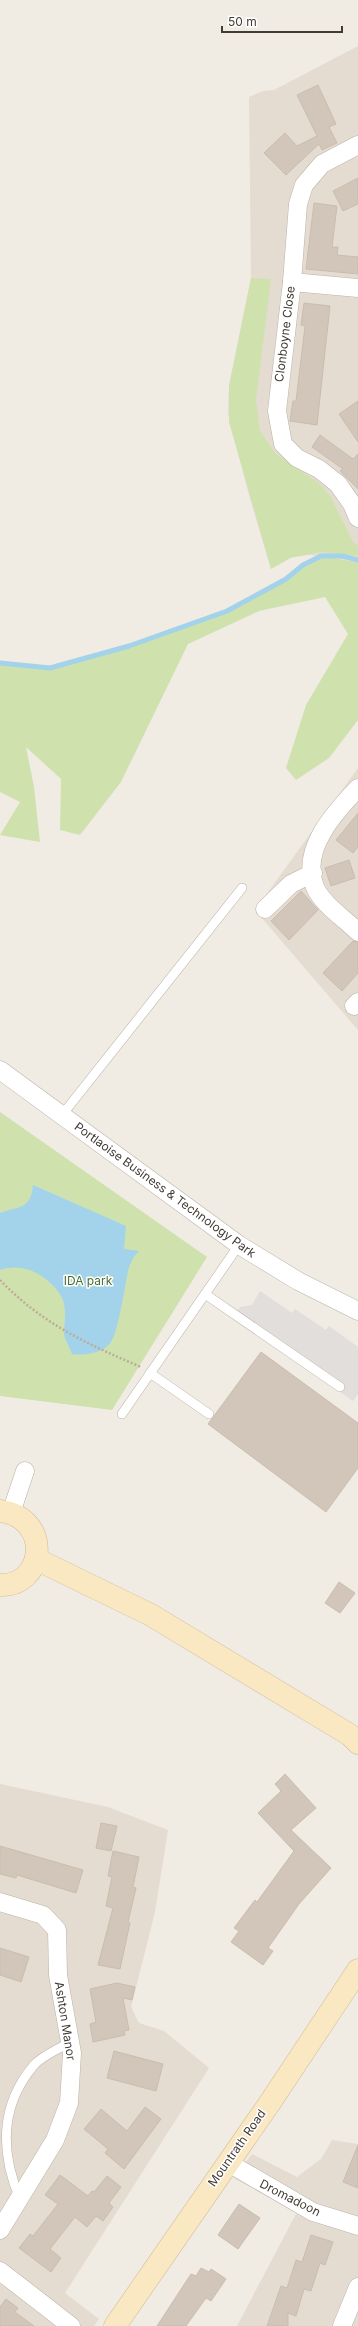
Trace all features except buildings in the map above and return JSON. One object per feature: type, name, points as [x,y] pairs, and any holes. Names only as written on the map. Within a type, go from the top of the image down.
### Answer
[{"type":"main road","points":[[0,1585],[14,1583],[23,1578],[31,1570],[36,1559],[37,1548],[35,1536],[30,1526],[21,1518],[5,1512]]},
{"type":"main road","points":[[36,1559],[151,1614],[355,1738]]},
{"type":"main road","name":"Mountrath Road","points":[[115,2326],[227,2162],[269,2104],[358,1970]]},
{"type":"street","name":"Clonboyne Close","points":[[358,145],[322,164],[304,185],[298,204],[292,282],[277,411],[279,429],[283,444],[297,458],[319,469],[338,484],[352,504],[358,518]]},
{"type":"street","points":[[292,282],[358,288]]},
{"type":"street","points":[[358,788],[343,804],[317,842],[311,865],[315,888],[358,932]]},
{"type":"street","points":[[266,910],[291,884],[302,877],[313,873]]},
{"type":"street","name":"Portlaoise Business & Technology Park","points":[[0,1070],[239,1245],[298,1280],[358,1311]]},
{"type":"street","points":[[5,1512],[25,1471]]},
{"type":"street","name":"Ashton Manor","points":[[0,1902],[43,1915],[57,1930],[58,1975],[70,2042],[72,2073],[69,2103],[55,2140],[0,2230]]},
{"type":"street","name":"Dromadoon","points":[[227,2162],[313,2212],[358,2226]]},
{"type":"street","points":[[0,2271],[71,2326]]},
{"type":"street","points":[[342,2326],[358,2287]]},
{"type":"lane","points":[[62,1115],[242,888]]},
{"type":"lane","points":[[122,1414],[239,1245]]},
{"type":"lane","points":[[205,1294],[340,1387]]},
{"type":"lane","points":[[151,1373],[209,1414]]},
{"type":"lane","points":[[20,2198],[11,2174],[4,2126],[14,2094],[35,2064],[70,2042]]},
{"type":"path","points":[[0,1280],[41,1317],[80,1341],[151,1373]]},
{"type":"shaded area","points":[[358,46],[358,561],[310,555],[294,556],[271,569],[249,495],[228,413],[229,386],[251,278],[249,97],[263,91],[274,90]]},
{"type":"shaded area","points":[[358,768],[358,1030],[255,910]]},
{"type":"shaded area","points":[[260,1291],[292,1313],[295,1309],[326,1330],[329,1326],[358,1347],[358,1394],[353,1401],[233,1317],[240,1307],[252,1305]]},
{"type":"shaded area","points":[[0,1784],[108,1807],[168,1830],[155,1912],[131,2007],[139,2023],[164,2031],[209,2068],[65,2293],[99,2319],[94,2326],[0,2326]]},
{"type":"shaded area","points":[[332,2140],[358,2144],[358,2326],[237,2326],[296,2214],[325,2227],[233,2178],[252,2154],[297,2177],[321,2159]]},
{"type":"green space","points":[[251,278],[271,279],[256,400],[260,431],[276,454],[320,484],[331,497],[353,542],[358,546],[358,556],[322,552],[290,558],[271,569],[229,422],[229,386]]},
{"type":"green space","points":[[321,556],[358,562],[358,720],[329,758],[296,780],[286,768],[306,705],[348,634],[325,597],[259,611],[188,644],[121,782],[80,835],[60,830],[61,779],[26,747],[34,787],[40,842],[0,835],[20,802],[0,792],[0,662],[50,668],[142,641],[227,611]]},
{"type":"green space","name":"IDA park","points":[[0,1112],[207,1257],[112,1410],[0,1396]]},
{"type":"water","points":[[33,1185],[126,1226],[124,1249],[139,1251],[133,1258],[129,1267],[114,1336],[108,1346],[104,1349],[82,1355],[72,1354],[64,1334],[65,1313],[63,1300],[57,1290],[45,1278],[31,1271],[16,1268],[0,1270],[0,1213],[27,1203],[32,1193]]},
{"type":"waterway","points":[[0,663],[50,668],[129,646],[227,611],[286,579],[303,565],[321,556],[342,556],[358,560]]}]
